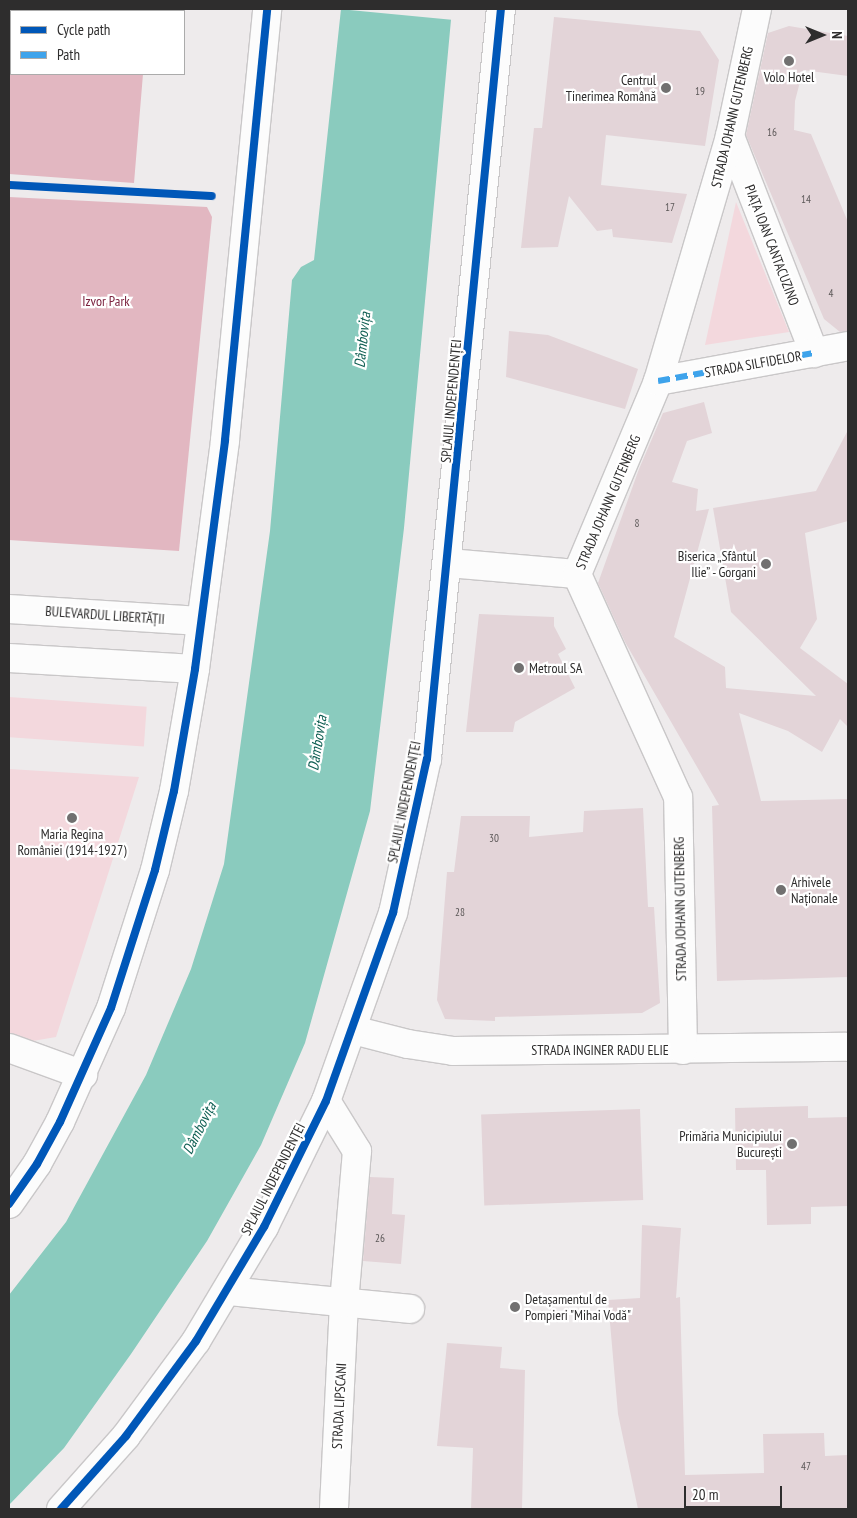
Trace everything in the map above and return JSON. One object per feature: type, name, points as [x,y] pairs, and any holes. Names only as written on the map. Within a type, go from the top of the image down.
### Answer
[{"type":"main road","points":[[9,1204],[37,1164],[83,1075],[114,998],[155,870],[174,791],[202,621],[227,420],[267,9]]},
{"type":"main road","name":"SPLAIUL INDEPENDENȚEI","points":[[61,1509],[126,1436],[196,1341],[228,1291],[292,1174],[326,1101],[353,1030],[393,913],[418,808],[427,759],[448,563],[501,9]]},
{"type":"main road","name":"STRADA JOHANN GUTENBERG","points":[[683,1050],[678,797],[577,574],[658,381],[730,136],[757,9]]},
{"type":"main road","name":"PIAȚA IOAN CANTACUZINO","points":[[730,136],[814,353]]},
{"type":"main road","name":"STRADA SILFIDELOR","points":[[658,381],[848,346]]},
{"type":"main road","points":[[448,563],[577,574]]},
{"type":"main road","name":"BULEVARDUL LIBERTĂȚII","points":[[9,609],[202,621]]},
{"type":"main road","points":[[9,658],[195,669]]},
{"type":"main road","name":"STRADA INGINER RADU ELIE","points":[[353,1030],[408,1044],[452,1051],[683,1050],[848,1046]]},
{"type":"main road","points":[[9,1048],[83,1075]]},
{"type":"main road","name":"STRADA LIPSCANI","points":[[326,1101],[357,1151],[344,1303],[334,1509]]},
{"type":"main road","points":[[228,1291],[410,1309]]},
{"type":"shaded area","points":[[736,202],[789,332],[705,345]]},
{"type":"shaded area","points":[[9,697],[147,707],[144,747],[9,737]]},
{"type":"shaded area","points":[[9,769],[139,777],[56,1037],[9,1045]]},
{"type":"green space","points":[[9,9],[148,9],[10,10],[10,75],[143,75],[134,183],[9,174]]},
{"type":"green space","name":"Izvor Park","points":[[9,197],[207,207],[212,217],[179,551],[9,540]]},
{"type":"water","name":"Dâmbovița","points":[[341,9],[452,9],[404,528],[370,811],[305,1043],[261,1145],[207,1241],[131,1354],[64,1448],[9,1505],[9,1295],[66,1222],[146,1075],[191,969],[224,864],[270,531],[292,280],[301,267],[314,260]]},
{"type":"pier","points":[[339,9],[455,9],[454,20]]},
{"type":"building","points":[[554,17],[700,31],[719,60],[705,146],[606,135],[601,185],[687,194],[672,243],[613,237],[612,229],[597,231],[569,196],[558,247],[521,248],[534,128],[542,128]]},
{"type":"building","points":[[789,26],[848,36],[848,76],[803,70],[795,101],[794,130],[811,134],[848,222],[848,331],[840,332],[824,319],[746,135],[768,33]]},
{"type":"building","points":[[509,331],[548,335],[638,369],[625,409],[506,377]]},
{"type":"building","points":[[704,402],[712,433],[687,441],[672,482],[698,489],[696,511],[709,509],[674,637],[725,667],[726,688],[816,696],[731,612],[713,508],[816,491],[848,430],[848,521],[805,533],[817,619],[800,648],[848,684],[848,727],[840,719],[822,752],[788,731],[739,713],[761,801],[848,799],[848,977],[717,981],[712,806],[719,805],[625,642],[598,583],[639,469],[663,413]]},
{"type":"building","name":"Metroul SA","points":[[479,614],[554,617],[554,626],[566,649],[558,654],[575,688],[515,722],[513,732],[466,732]]},
{"type":"building","points":[[643,808],[648,907],[654,907],[660,1003],[642,1013],[495,1017],[495,1021],[445,1019],[437,1000],[447,872],[454,872],[461,816],[530,816],[529,837],[583,832],[584,811]]},
{"type":"building","name":"Primăria Municipiului București","points":[[808,1106],[808,1118],[848,1117],[848,1206],[811,1207],[811,1224],[767,1225],[766,1170],[736,1170],[735,1108]]},
{"type":"building","points":[[640,1109],[643,1200],[484,1205],[481,1115]]},
{"type":"building","points":[[370,1177],[394,1178],[392,1214],[405,1215],[401,1264],[363,1261]]},
{"type":"building","points":[[642,1225],[681,1228],[676,1298],[680,1297],[685,1475],[764,1473],[763,1434],[824,1433],[825,1456],[848,1455],[848,1509],[638,1509],[618,1414],[608,1300],[640,1298]]},
{"type":"building","points":[[447,1343],[502,1347],[500,1368],[525,1370],[522,1509],[471,1509],[473,1448],[437,1446]]},
{"type":"marked path","points":[[658,381],[814,353]]},
{"type":"cycle path","points":[[9,1204],[37,1164],[60,1122],[111,1008],[155,870],[174,791],[195,669],[225,440],[267,9]]},
{"type":"cycle path","points":[[61,1509],[126,1436],[196,1341],[264,1227],[326,1101],[393,913],[427,759],[501,9]]},
{"type":"cycle path","points":[[9,185],[212,196]]},
{"type":"place","name":"Volo Hotel","points":[[789,61]]},
{"type":"place","name":"Centrul Tinerimea Română","points":[[666,88]]},
{"type":"place","name":"Biserica „Sfântul Ilie” - Gorgani","points":[[766,564]]},
{"type":"place","name":"Metroul SA","points":[[519,668]]},
{"type":"place","name":"Maria Regina României (1914-1927)","points":[[72,818]]},
{"type":"place","name":"Arhivele Naționale","points":[[781,890]]},
{"type":"place","name":"Primăria Municipiului București","points":[[792,1144]]},
{"type":"place","name":"Detașamentul de Pompieri \"Mihai Vodă\"","points":[[515,1307]]}]
